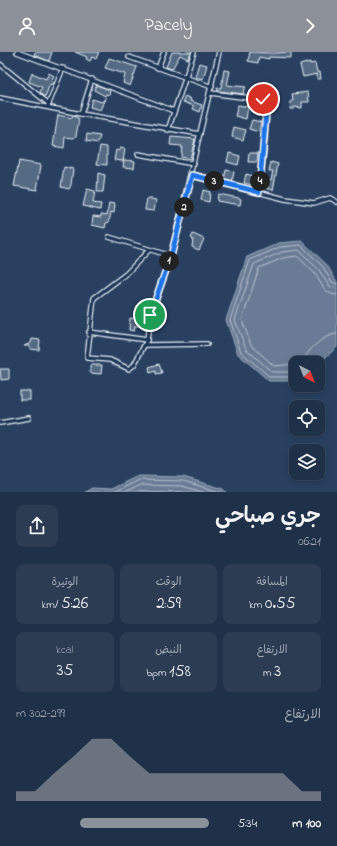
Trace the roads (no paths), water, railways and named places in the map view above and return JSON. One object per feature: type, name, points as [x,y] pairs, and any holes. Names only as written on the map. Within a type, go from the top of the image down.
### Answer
[{"type":"street","points":[[17,52],[63,68],[174,111]]},
{"type":"street","points":[[158,68],[164,52]]},
{"type":"street","points":[[168,130],[194,52]]},
{"type":"street","points":[[149,250],[126,274],[95,296],[86,357],[110,360],[126,369],[129,369],[134,365],[145,345],[150,315],[171,256],[192,175],[219,52]]},
{"type":"street","points":[[129,57],[212,88]]},
{"type":"street","points":[[0,64],[48,104]]},
{"type":"street","points":[[46,108],[63,68]]},
{"type":"street","points":[[81,114],[92,79]]},
{"type":"street","points":[[210,93],[266,100],[264,144],[259,192]]},
{"type":"street","points":[[0,98],[46,108],[168,130],[200,134]]},
{"type":"street","points":[[138,154],[194,164]]},
{"type":"street","points":[[192,175],[285,199],[314,203],[330,198],[337,202]]},
{"type":"street","points":[[109,237],[171,256]]},
{"type":"street","points":[[89,332],[147,340]]},
{"type":"street","points":[[145,345],[207,344]]},
{"type":"street","points":[[0,423],[29,418]]},
{"type":"water","points":[[302,241],[327,265],[337,282],[337,347],[325,358],[325,356],[289,356],[289,381],[269,381],[238,354],[226,320],[247,257],[279,243]]},
{"type":"water","points":[[138,476],[183,477],[224,489],[227,492],[85,492],[92,488],[111,489]]}]
